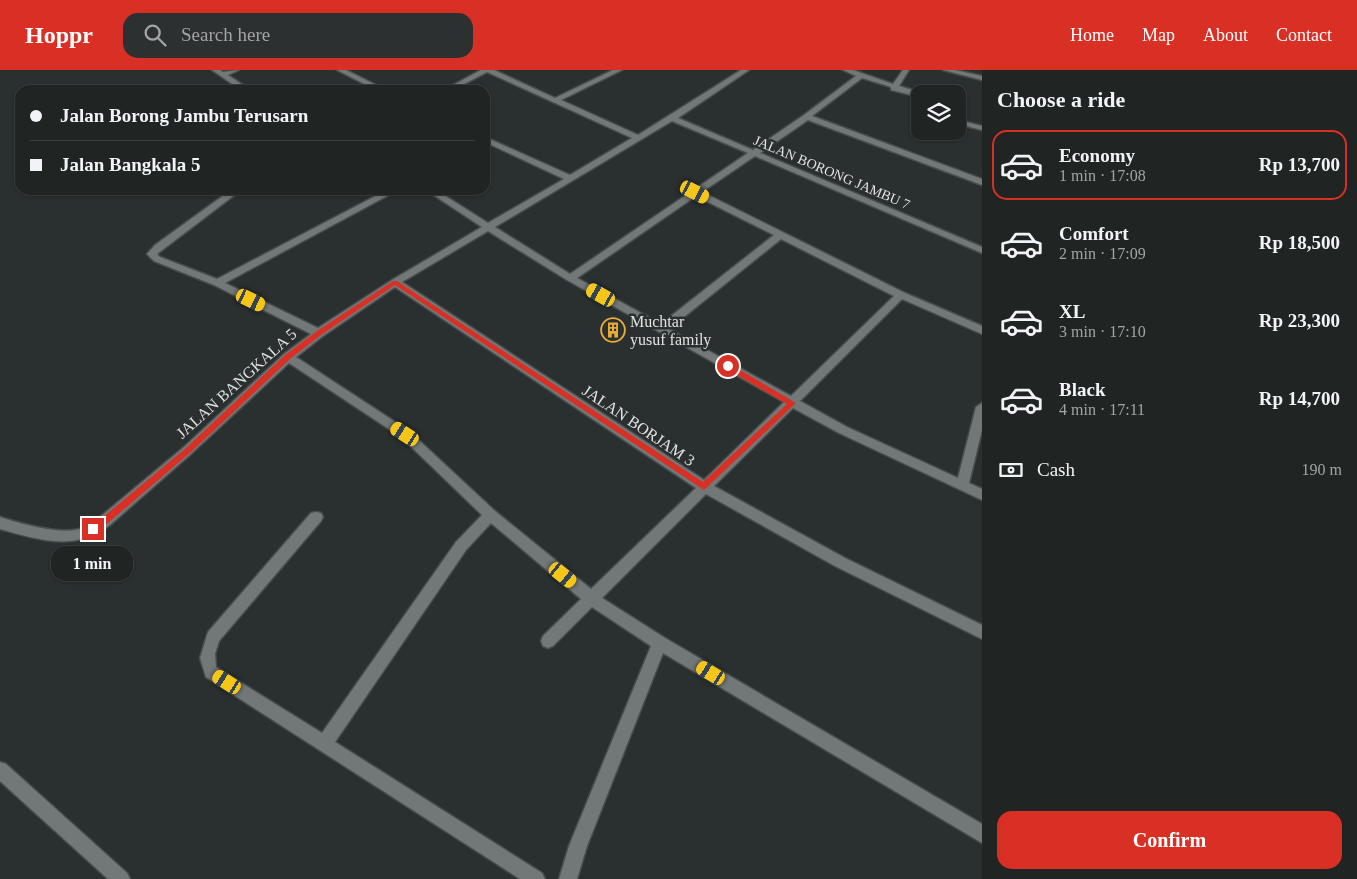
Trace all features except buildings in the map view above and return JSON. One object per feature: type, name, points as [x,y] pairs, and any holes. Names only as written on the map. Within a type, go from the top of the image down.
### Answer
[{"type":"street","points":[[214,70],[238,85]]},
{"type":"street","points":[[222,75],[236,70]]},
{"type":"street","points":[[340,70],[372,85]]},
{"type":"street","points":[[349,74],[358,70]]},
{"type":"street","points":[[458,85],[487,70],[638,138]]},
{"type":"street","points":[[556,100],[619,70]]},
{"type":"street","points":[[728,70],[743,72]]},
{"type":"street","points":[[846,70],[911,93]]},
{"type":"street","points":[[894,88],[906,70]]},
{"type":"street","points":[[946,70],[982,78]]},
{"type":"street","name":"JALAN BANGKALA 5","points":[[2,526],[56,535],[81,534],[93,529],[105,521],[188,450],[288,357],[319,333],[395,282],[672,118],[743,72]]},
{"type":"street","points":[[570,278],[806,117],[861,75]]},
{"type":"street","points":[[806,117],[982,182]]},
{"type":"street","name":"JALAN BORONG JAMBU 7","points":[[672,118],[751,153],[981,246]]},
{"type":"street","points":[[966,124],[982,128]]},
{"type":"street","points":[[490,141],[569,178]]},
{"type":"street","points":[[695,192],[901,295],[982,330]]},
{"type":"street","points":[[230,195],[158,247],[152,254],[157,259],[217,283],[319,333]]},
{"type":"street","points":[[217,283],[384,195]]},
{"type":"street","points":[[438,195],[570,278],[793,403],[843,430],[982,494]]},
{"type":"street","points":[[662,329],[781,234]]},
{"type":"street","name":"JALAN BORJAM 3","points":[[395,282],[704,487],[840,562],[982,632]]},
{"type":"street","points":[[548,641],[704,487],[793,403],[901,295]]},
{"type":"street","points":[[288,357],[405,434],[490,515],[592,599],[660,643],[982,834]]},
{"type":"street","points":[[962,485],[982,406]]},
{"type":"street","points":[[325,743],[461,546],[490,515]]},
{"type":"street","points":[[316,517],[213,637],[207,652],[206,662],[211,672],[536,879]]},
{"type":"street","points":[[568,879],[578,846],[660,643]]},
{"type":"street","points":[[0,770],[121,879]]},
{"type":"place","name":"Muchtar yusuf family","points":[[613,330]]},
{"type":"route","points":[[93,529],[105,521],[188,450],[288,357],[319,333],[395,282],[704,487],[793,403],[728,366]]}]
